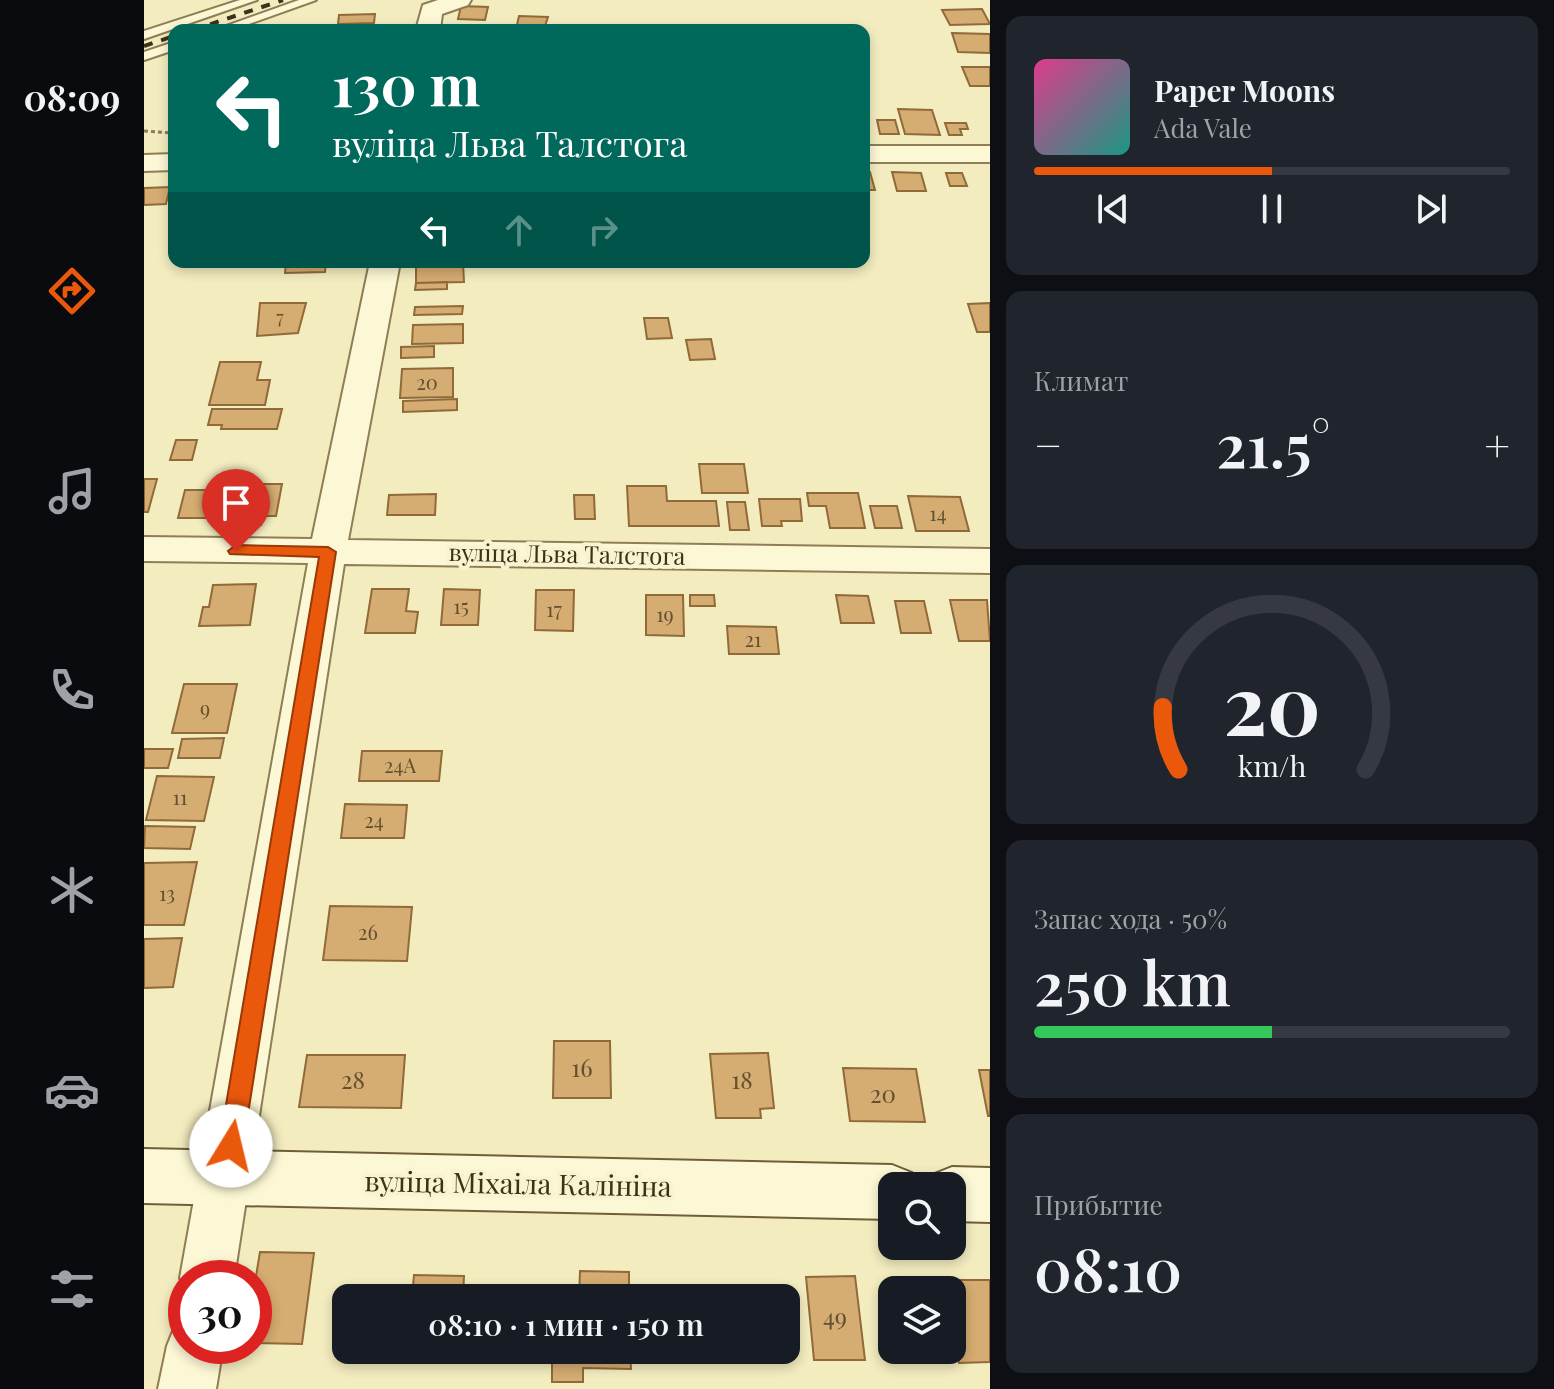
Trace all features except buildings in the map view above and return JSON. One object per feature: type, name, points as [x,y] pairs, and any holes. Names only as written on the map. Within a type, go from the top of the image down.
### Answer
[{"type":"main road","name":"вуліца Міхаіла Калініна","points":[[144,1176],[878,1192]]},
{"type":"main road","points":[[966,1194],[990,1195]]},
{"type":"street","points":[[429,24],[431,10],[460,0]]},
{"type":"street","points":[[870,154],[990,154]]},
{"type":"street","points":[[144,163],[168,162]]},
{"type":"street","points":[[210,1260],[328,552],[384,268]]},
{"type":"street","name":"вуліца Льва Талстога","points":[[144,549],[990,561]]},
{"type":"street","points":[[187,1389],[192,1364]]},
{"type":"lane","points":[[178,24],[251,0]]},
{"type":"lane","points":[[239,24],[310,0]]},
{"type":"lane","points":[[144,35],[168,27]]},
{"type":"lane","points":[[144,56],[168,48]]},
{"type":"path","points":[[144,131],[168,133]]},
{"type":"railway","points":[[211,24],[283,0]]},
{"type":"railway","points":[[144,46],[168,38]]},
{"type":"route","points":[[231,1146],[328,552],[236,551]]}]
